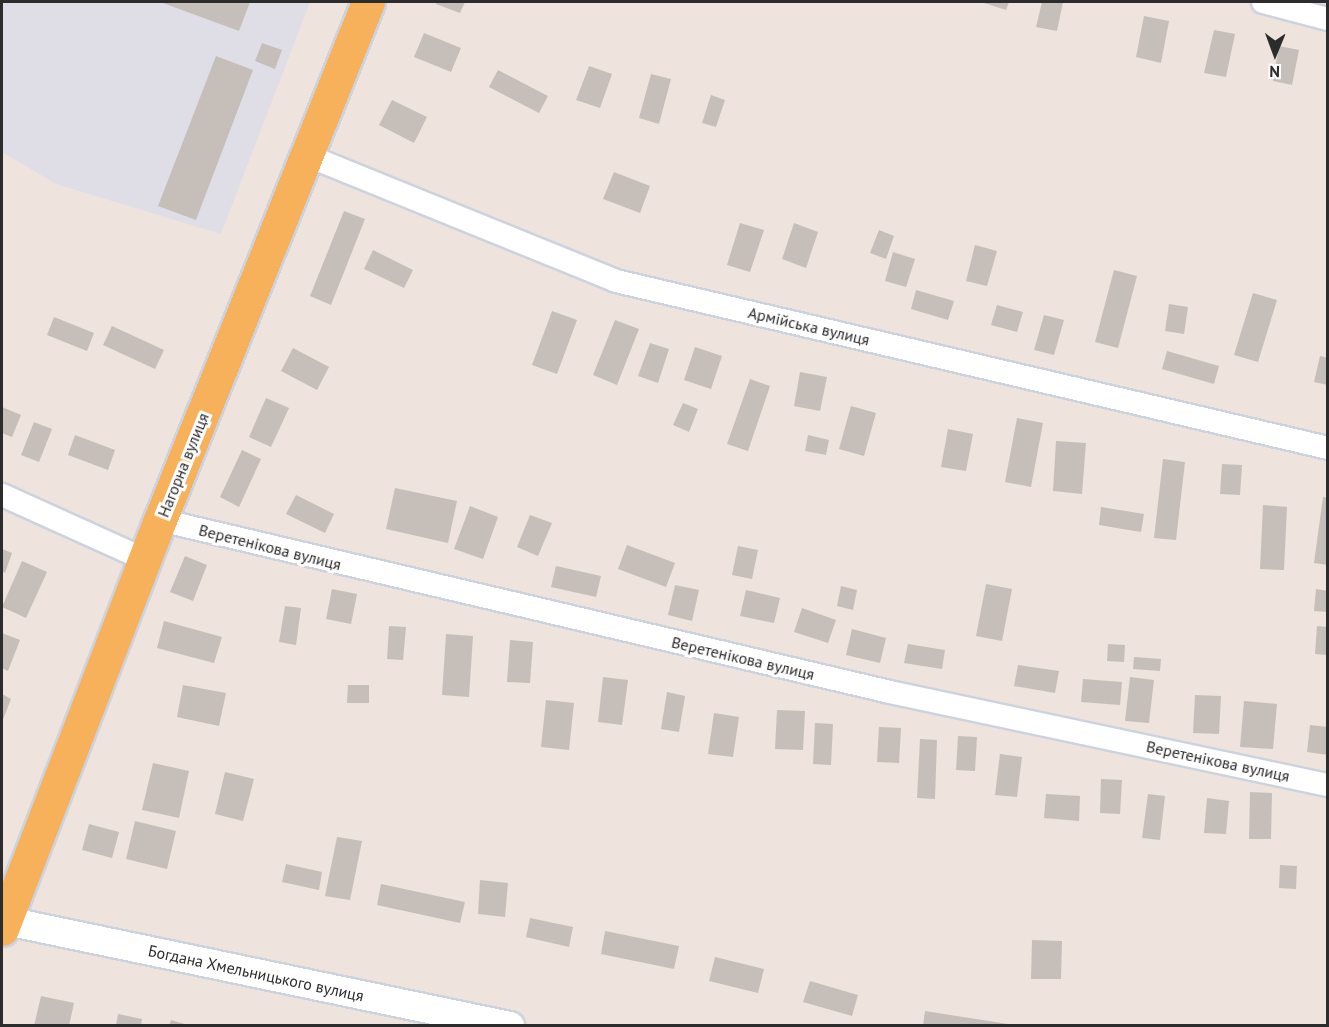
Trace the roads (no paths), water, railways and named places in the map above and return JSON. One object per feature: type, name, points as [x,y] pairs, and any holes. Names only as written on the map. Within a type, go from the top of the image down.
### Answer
[{"type":"main road","name":"Нагорна вулиця","points":[[3,923],[160,520],[368,2]]},
{"type":"street","points":[[1263,2],[1328,19]]},
{"type":"street","name":"Армійська вулиця","points":[[306,155],[616,281],[1328,448]]},
{"type":"street","points":[[2,495],[146,560]]},
{"type":"street","name":"Веретенікова вулиця","points":[[160,520],[879,690],[1328,785]]},
{"type":"street","name":"Богдана Хмельницького вулиця","points":[[3,923],[510,1026]]}]
